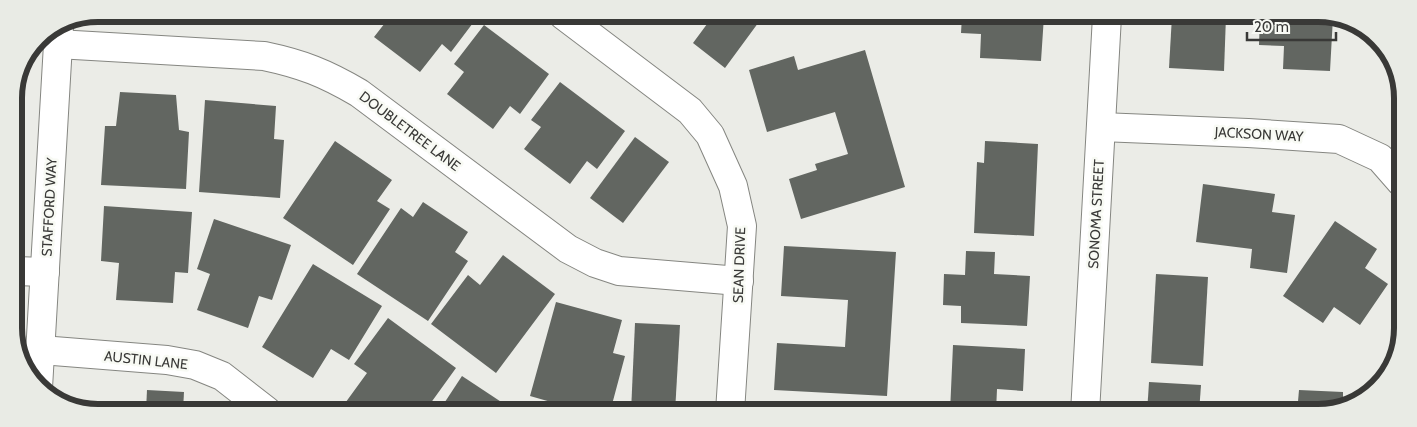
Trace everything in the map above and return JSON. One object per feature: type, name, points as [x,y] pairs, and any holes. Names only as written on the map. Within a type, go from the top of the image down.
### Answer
[{"type":"street","name":"SEAN DRIVE","points":[[572,22],[690,111],[710,135],[733,186],[742,226],[731,404]]},
{"type":"street","name":"SONOMA STREET","points":[[1086,404],[1107,22]]},
{"type":"street","name":"DOUBLETREE LANE","points":[[58,35],[264,56],[296,63],[331,76],[359,93],[568,249],[595,263],[619,271],[739,281]]},
{"type":"street","name":"STAFFORD WAY","points":[[39,376],[58,35]]},
{"type":"street","name":"JACKSON WAY","points":[[1101,127],[1339,139],[1380,158],[1394,174]]},
{"type":"street","points":[[22,271],[45,272]]},
{"type":"street","name":"AUSTIN LANE","points":[[41,350],[167,360],[196,365],[222,376],[258,404]]},
{"type":"building","points":[[386,22],[474,22],[451,52],[442,44],[420,72],[374,37]]},
{"type":"building","points":[[709,22],[759,22],[725,68],[693,43]]},
{"type":"building","points":[[962,22],[1044,22],[1041,61],[980,58],[981,34],[961,33]]},
{"type":"building","points":[[1172,22],[1226,22],[1224,71],[1169,68]]},
{"type":"building","points":[[1260,22],[1318,22],[1333,24],[1330,71],[1283,69],[1284,46],[1259,45]]},
{"type":"building","points":[[484,25],[549,74],[520,114],[510,106],[493,129],[447,94],[464,72],[454,64]]},
{"type":"building","points":[[865,50],[905,187],[801,219],[789,179],[817,170],[815,164],[848,154],[835,112],[767,132],[749,70],[794,56],[798,70]]},
{"type":"building","points":[[560,82],[625,131],[597,169],[587,161],[570,184],[524,149],[541,127],[531,120]]},
{"type":"building","points":[[120,92],[176,95],[179,130],[189,132],[186,189],[101,185],[105,126],[116,126]]},
{"type":"building","points":[[205,100],[276,106],[274,139],[284,140],[280,198],[199,192]]},
{"type":"building","points":[[635,137],[669,162],[623,223],[590,198]]},
{"type":"building","points":[[335,141],[392,180],[377,201],[390,209],[353,265],[283,218]]},
{"type":"building","points":[[985,141],[1038,144],[1034,236],[974,233],[977,162],[984,163]]},
{"type":"building","points":[[1203,184],[1275,194],[1272,212],[1295,215],[1287,273],[1250,268],[1252,249],[1196,242]]},
{"type":"building","points":[[423,202],[468,232],[455,252],[468,261],[428,321],[357,274],[401,208],[413,217]]},
{"type":"building","points":[[104,206],[192,212],[188,273],[175,272],[173,303],[116,300],[119,263],[101,261]]},
{"type":"building","points":[[214,219],[291,245],[272,300],[259,296],[248,328],[197,310],[210,274],[197,269]]},
{"type":"building","points":[[1335,221],[1377,249],[1365,268],[1388,284],[1360,325],[1334,307],[1323,323],[1283,296]]},
{"type":"building","points":[[784,246],[896,252],[887,396],[774,390],[777,343],[845,347],[848,300],[781,296]]},
{"type":"building","points":[[966,251],[995,252],[994,274],[1030,276],[1027,326],[961,323],[961,306],[943,305],[944,274],[965,275]]},
{"type":"building","points":[[503,255],[555,294],[496,373],[431,324],[468,275],[480,285]]},
{"type":"building","points":[[313,264],[382,306],[349,360],[331,349],[313,378],[262,347]]},
{"type":"building","points":[[1156,274],[1208,277],[1203,366],[1151,363]]},
{"type":"building","points":[[556,302],[622,320],[613,353],[625,356],[612,404],[558,404],[530,396]]},
{"type":"building","points":[[388,318],[456,368],[430,404],[344,404],[367,373],[354,364]]},
{"type":"building","points":[[635,323],[680,325],[675,404],[631,404]]},
{"type":"building","points":[[953,345],[1025,349],[1023,391],[997,389],[996,404],[950,404]]},
{"type":"building","points":[[462,376],[504,404],[444,404]]},
{"type":"building","points":[[1149,382],[1201,385],[1200,404],[1148,404]]},
{"type":"building","points":[[147,390],[184,392],[183,404],[146,404]]},
{"type":"building","points":[[1299,390],[1343,392],[1343,400],[1333,403],[1298,404]]}]
